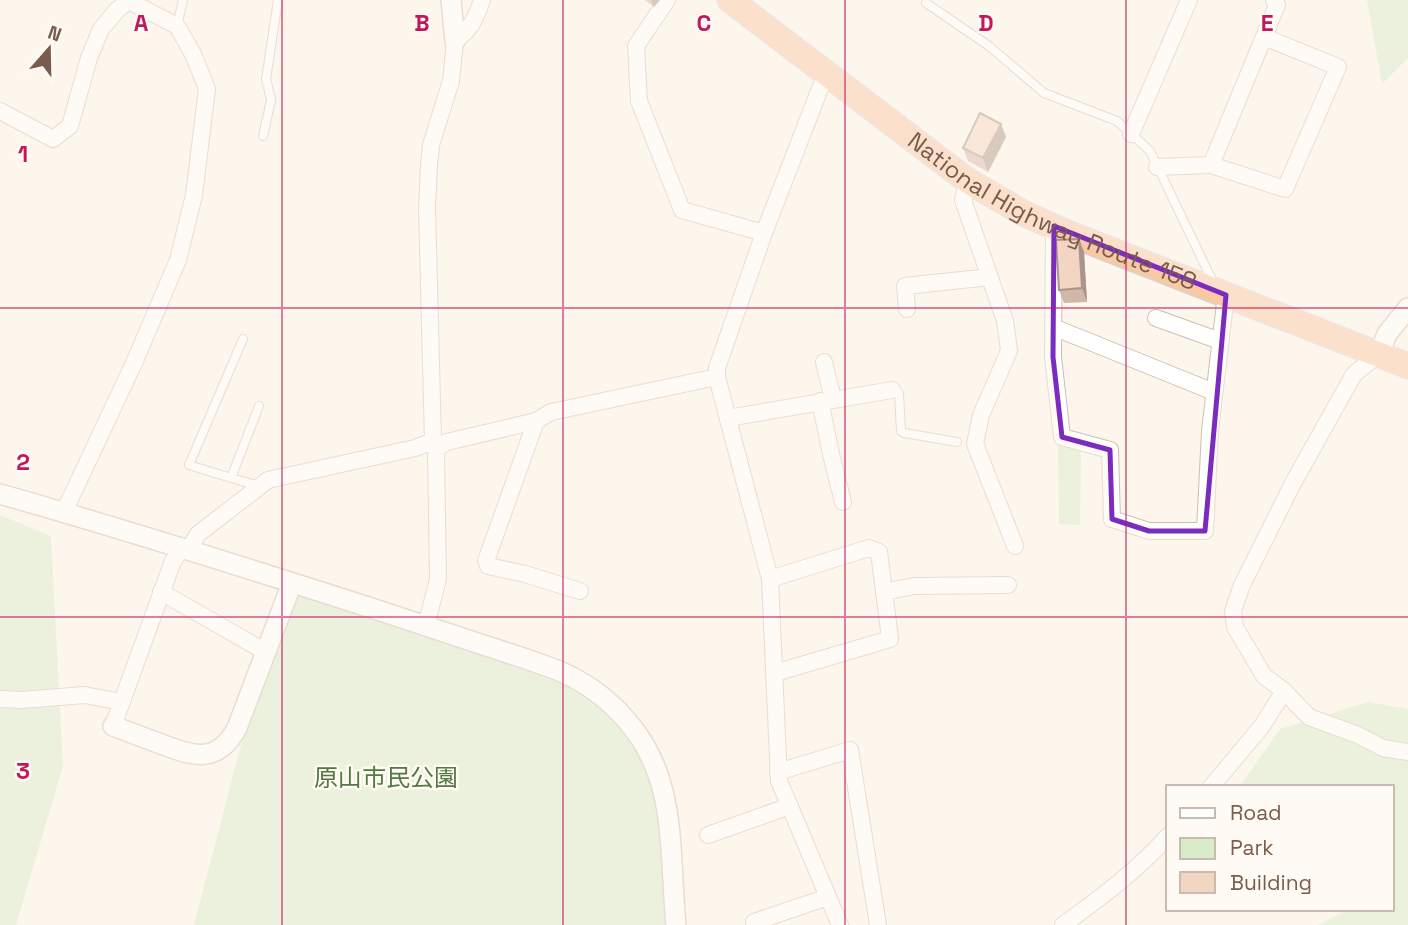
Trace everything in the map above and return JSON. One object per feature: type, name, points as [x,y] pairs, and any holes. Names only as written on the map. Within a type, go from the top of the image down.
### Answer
[{"type":"highway","name":"National Highway Route 158","points":[[730,0],[968,181],[1025,214],[1408,366]]},
{"type":"street","points":[[0,111],[53,139],[70,126],[89,58],[101,29],[129,0],[177,26],[193,54],[206,89],[194,195],[177,261],[134,363],[64,512]]},
{"type":"street","points":[[426,626],[438,569],[427,208],[431,145],[452,80],[456,41],[450,0]]},
{"type":"street","points":[[456,41],[469,31],[482,0]]},
{"type":"street","points":[[667,0],[636,46],[639,101],[682,210],[764,233]]},
{"type":"street","points":[[1131,134],[1189,0]]},
{"type":"street","points":[[1211,165],[1277,5],[1275,0]]},
{"type":"street","points":[[1157,167],[1211,165],[1286,189],[1338,67],[1264,37]]},
{"type":"street","points":[[828,76],[821,86],[764,233],[717,368],[717,377],[770,579],[778,772],[840,925]]},
{"type":"street","points":[[968,181],[962,200],[1005,321],[1009,351],[981,415],[975,444],[1015,547]]},
{"type":"street","points":[[1054,226],[1053,357],[1062,437],[1110,450],[1112,519],[1149,531],[1205,531],[1222,293]]},
{"type":"street","points":[[907,309],[905,285],[990,277]]},
{"type":"street","points":[[1408,308],[1387,334],[1379,355],[1354,374],[1293,483],[1242,585],[1233,611],[1235,626],[1264,676],[1284,691],[1309,717],[1358,735],[1383,748],[1408,752]]},
{"type":"street","points":[[1156,318],[1220,341]]},
{"type":"street","points":[[1053,327],[1214,392]]},
{"type":"street","points":[[824,362],[831,454],[843,502]]},
{"type":"street","points":[[292,583],[237,728],[225,746],[194,756],[113,726],[173,561],[198,534],[268,480],[536,421],[551,412],[717,377]]},
{"type":"street","points":[[728,418],[892,390]]},
{"type":"street","points":[[536,421],[485,561],[488,566],[580,591]]},
{"type":"street","points":[[0,494],[186,548],[568,675],[601,697],[632,727],[652,761],[665,795],[671,839],[676,925]]},
{"type":"street","points":[[770,579],[869,548],[879,552],[890,639],[775,673]]},
{"type":"street","points":[[884,592],[914,586],[1009,585]]},
{"type":"street","points":[[162,592],[266,652]]},
{"type":"street","points":[[1213,785],[1262,726],[1284,691]]},
{"type":"street","points":[[0,699],[84,695],[122,702]]},
{"type":"street","points":[[778,772],[850,750],[878,925]]},
{"type":"street","points":[[708,835],[790,806]]},
{"type":"street","points":[[1063,925],[1126,876],[1166,838]]},
{"type":"street","points":[[755,925],[754,922],[828,897]]},
{"type":"lane","points":[[177,26],[183,0]]},
{"type":"lane","points":[[263,136],[271,100],[266,79],[278,0]]},
{"type":"lane","points":[[926,3],[989,46],[1044,93],[1117,121],[1150,151],[1222,293]]},
{"type":"lane","points":[[243,339],[189,465],[259,486]]},
{"type":"lane","points":[[892,390],[900,393],[901,431],[957,442]]},
{"type":"lane","points":[[231,478],[259,406]]},
{"type":"highlighted area","points":[[1054,226],[1226,295],[1205,531],[1149,531],[1112,519],[1110,450],[1062,437],[1053,357]]},
{"type":"green space","points":[[1367,0],[1408,0],[1408,58],[1382,84]]},
{"type":"green space","points":[[1058,442],[1081,450],[1080,525],[1059,524]]},
{"type":"green space","points":[[0,515],[51,536],[63,766],[16,925],[0,925]]},
{"type":"green space","name":"原山市民公園","points":[[303,595],[533,671],[573,689],[610,714],[631,736],[650,777],[663,853],[667,925],[194,925],[244,733],[296,599]]},
{"type":"green space","points":[[1368,702],[1408,709],[1408,925],[1318,925],[1345,911],[1394,911],[1394,785],[1240,785],[1280,729]]},
{"type":"building","points":[[980,113],[1001,124],[983,158],[963,148]]},
{"type":"building","points":[[1079,239],[1082,288],[1059,290],[1056,240]]}]
